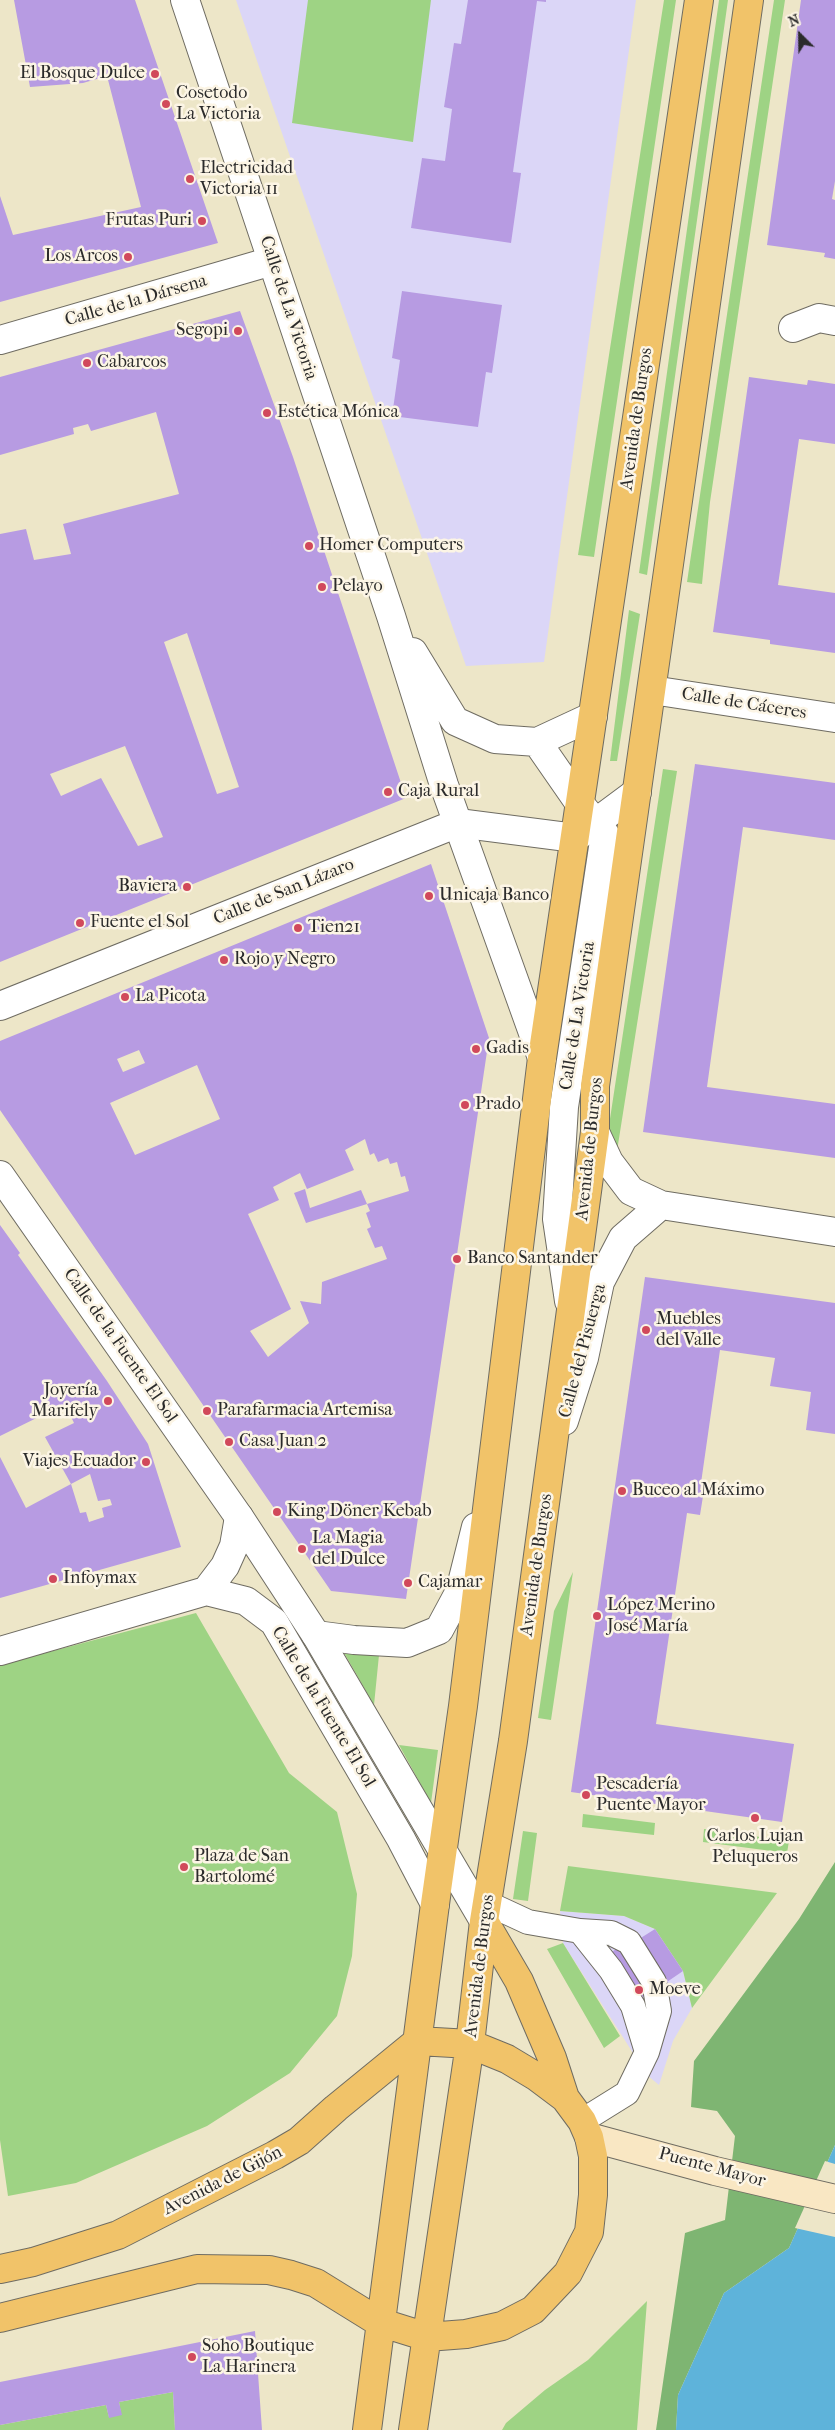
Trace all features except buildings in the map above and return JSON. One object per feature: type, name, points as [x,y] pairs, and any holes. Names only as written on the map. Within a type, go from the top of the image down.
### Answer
[{"type":"highway","name":"Avenida de Burgos","points":[[367,2430],[379,2322],[435,1904],[464,1706],[542,1058],[584,822],[593,716],[699,0]]},
{"type":"highway","name":"Avenida de Burgos","points":[[413,2430],[470,2044],[486,1912],[509,1774],[596,1132],[595,1086],[749,0]]},
{"type":"highway","points":[[0,2318],[197,2269],[270,2270],[316,2283],[379,2322],[427,2337],[466,2334],[502,2326],[533,2310],[568,2273],[590,2232],[593,2195],[593,2156],[585,2129],[565,2098],[552,2058],[519,1981],[486,1912]]},
{"type":"highway","points":[[418,2041],[470,2044],[507,2059],[537,2077],[565,2098]]},
{"type":"highway","name":"Avenida de Gijón","points":[[0,2269],[33,2262],[118,2235],[275,2155],[300,2141],[336,2108],[418,2041]]},
{"type":"main road","name":"Puente Mayor","points":[[585,2129],[715,2171],[835,2199]]},
{"type":"street","name":"Calle de La Victoria","points":[[185,0],[391,616],[458,823],[542,1058]]},
{"type":"street","name":"Calle de la Dársena","points":[[0,340],[272,261]]},
{"type":"street","points":[[793,328],[818,318],[835,321]]},
{"type":"street","name":"Calle de La Victoria","points":[[391,616],[455,721],[495,739],[537,742],[593,716]]},
{"type":"street","name":"Calle de Cáceres","points":[[652,690],[835,718]]},
{"type":"street","name":"Calle de La Victoria","points":[[537,742],[584,822],[604,834],[564,1106],[558,1219],[570,1313]]},
{"type":"street","points":[[584,822],[638,792]]},
{"type":"street","name":"Calle de San Lázaro","points":[[0,1006],[458,823],[584,822]]},
{"type":"street","points":[[596,1132],[610,1162],[631,1191],[661,1205],[835,1232]]},
{"type":"street","name":"Calle de la Fuente El Sol","points":[[0,1175],[239,1517],[316,1635],[443,1854],[486,1912]]},
{"type":"street","name":"Calle del Pisuerga","points":[[552,1458],[584,1358],[600,1282],[623,1238],[661,1205]]},
{"type":"street","name":"Calle de la Fuente El Sol","points":[[316,1635],[354,1640],[407,1643],[439,1630],[460,1591],[493,1455]]},
{"type":"street","points":[[0,1651],[206,1591],[225,1566],[234,1546],[239,1517]]},
{"type":"street","name":"Calle de la Fuente El Sol","points":[[206,1591],[246,1601],[274,1622],[401,1839],[435,1904]]},
{"type":"lane","points":[[486,1912],[580,1931],[611,1970],[633,2006],[647,2052],[627,2093],[585,2129]]},
{"type":"shaded area","points":[[236,0],[636,0],[544,662],[466,666]]},
{"type":"shaded area","name":"Moeve","points":[[560,1911],[624,1916],[655,1929],[683,1971],[692,2008],[673,2041],[659,2085],[647,2075],[563,1943]]},
{"type":"green space","points":[[308,0],[431,0],[413,142],[292,123]]},
{"type":"green space","points":[[664,0],[676,0],[594,557],[578,555]]},
{"type":"green space","points":[[719,0],[728,0],[647,575],[639,573]]},
{"type":"green space","points":[[774,0],[785,0],[710,502],[702,584],[687,582]]},
{"type":"green space","points":[[629,610],[640,614],[617,761],[610,761]]},
{"type":"green space","points":[[663,769],[677,771],[617,1151],[608,1132]]},
{"type":"green space","points":[[573,1572],[551,1720],[538,1718],[554,1611]]},
{"type":"green space","name":"Plaza de San Bartolomé","points":[[196,1613],[289,1773],[337,1812],[357,1894],[352,1956],[337,2016],[290,2073],[207,2126],[76,2183],[8,2196],[0,2140],[0,1665]]},
{"type":"green space","points":[[343,1651],[379,1655],[374,1705]]},
{"type":"green space","points":[[399,1745],[438,1750],[431,1803]]},
{"type":"green space","points":[[583,1814],[655,1823],[654,1835],[582,1827]]},
{"type":"green space","points":[[704,1829],[789,1841],[787,1853],[703,1842]]},
{"type":"green space","points":[[523,1831],[537,1833],[528,1901],[513,1899]]},
{"type":"green space","points":[[835,1862],[835,2145],[789,2248],[724,2293],[678,2395],[676,2430],[656,2430],[685,2233],[725,2220],[735,2136],[717,2111],[691,2107],[694,2061],[799,1919]]},
{"type":"green space","points":[[568,1866],[777,1893],[692,2008],[683,1971],[655,1929],[624,1916],[560,1911]]},
{"type":"green space","points":[[563,1943],[620,2036],[604,2048],[547,1949]]},
{"type":"green space","points":[[647,2301],[637,2430],[502,2430],[506,2423],[545,2390],[588,2360]]},
{"type":"green space","points":[[173,2392],[175,2430],[0,2430],[0,2425],[106,2405],[109,2417],[121,2414],[119,2402]]},
{"type":"water","points":[[835,2145],[835,2430],[676,2430],[678,2395],[724,2293],[789,2248]]},
{"type":"pier","points":[[825,2161],[835,2164],[835,2237],[795,2228]]},
{"type":"place","name":"El Bosque Dulce","points":[[155,74]]},
{"type":"place","name":"Cosetodo La Victoria","points":[[166,104]]},
{"type":"place","name":"Electricidad Victoria 11","points":[[190,179]]},
{"type":"place","name":"Frutas Puri","points":[[202,221]]},
{"type":"place","name":"Los Arcos","points":[[128,257]]},
{"type":"place","name":"Segopi","points":[[238,331]]},
{"type":"place","name":"Cabarcos","points":[[87,363]]},
{"type":"place","name":"Estética Mónica","points":[[267,413]]},
{"type":"place","name":"Homer Computers","points":[[309,546]]},
{"type":"place","name":"Pelayo","points":[[322,587]]},
{"type":"place","name":"Caja Rural","points":[[388,792]]},
{"type":"place","name":"Baviera","points":[[187,887]]},
{"type":"place","name":"Unicaja Banco","points":[[429,896]]},
{"type":"place","name":"Fuente el Sol","points":[[80,923]]},
{"type":"place","name":"Tien21","points":[[298,928]]},
{"type":"place","name":"Rojo y Negro","points":[[224,960]]},
{"type":"place","name":"La Picota","points":[[125,997]]},
{"type":"place","name":"Gadis","points":[[476,1049]]},
{"type":"place","name":"Prado","points":[[465,1105]]},
{"type":"place","name":"Banco Santander","points":[[457,1259]]},
{"type":"place","name":"Muebles del Valle","points":[[646,1330]]},
{"type":"place","name":"Joyería Marifely","points":[[108,1401]]},
{"type":"place","name":"Parafarmacia Artemisa","points":[[207,1411]]},
{"type":"place","name":"Casa Juan 2","points":[[229,1442]]},
{"type":"place","name":"Viajes Ecuador","points":[[146,1462]]},
{"type":"place","name":"Buceo al Máximo","points":[[622,1491]]},
{"type":"place","name":"King Döner Kebab","points":[[277,1512]]},
{"type":"place","name":"La Magia del Dulce","points":[[302,1549]]},
{"type":"place","name":"Infoymax","points":[[53,1579]]},
{"type":"place","name":"Cajamar","points":[[408,1583]]},
{"type":"place","name":"López Merino José María","points":[[597,1616]]},
{"type":"place","name":"Pescadería Puente Mayor","points":[[586,1795]]},
{"type":"place","name":"Carlos Lujan Peluqueros","points":[[755,1818]]},
{"type":"place","name":"Plaza de San Bartolomé","points":[[184,1867]]},
{"type":"place","name":"Moeve","points":[[639,1990]]},
{"type":"place","name":"Soho Boutique La Harinera","points":[[192,2357]]}]
